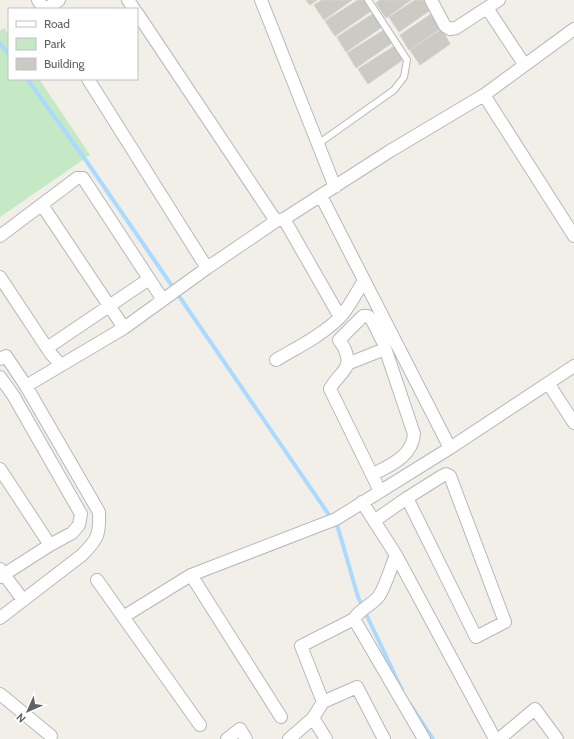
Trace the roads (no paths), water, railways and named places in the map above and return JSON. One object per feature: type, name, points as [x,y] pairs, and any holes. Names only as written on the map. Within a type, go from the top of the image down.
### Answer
[{"type":"street","points":[[38,0],[44,8]]},
{"type":"street","points":[[47,8],[59,0]]},
{"type":"street","points":[[260,0],[335,187]]},
{"type":"street","points":[[430,0],[445,26],[450,29],[456,28],[499,0]]},
{"type":"street","points":[[487,8],[524,64]]},
{"type":"street","points":[[138,14],[280,220],[340,317]]},
{"type":"street","points":[[26,386],[124,328],[207,268],[280,220],[321,196],[390,151],[484,95],[524,64],[574,29]]},
{"type":"street","points":[[89,80],[207,268]]},
{"type":"street","points":[[484,95],[574,236]]},
{"type":"street","points":[[0,236],[76,178],[83,178],[149,280],[165,299]]},
{"type":"street","points":[[321,196],[364,281],[387,343],[414,434],[414,438],[403,458],[372,475]]},
{"type":"street","points":[[42,205],[124,328]]},
{"type":"street","points":[[0,277],[47,348],[61,365]]},
{"type":"street","points":[[47,348],[149,280]]},
{"type":"street","points":[[276,360],[320,334],[336,321],[364,281]]},
{"type":"street","points":[[380,491],[330,389],[334,380],[346,369],[347,364],[345,347],[339,340],[363,316],[368,316],[372,320],[450,448]]},
{"type":"street","points":[[347,364],[387,343]]},
{"type":"street","points":[[0,359],[6,356],[26,386],[99,512],[100,530],[94,544],[82,555],[0,618]]},
{"type":"street","points":[[123,617],[191,575],[336,519],[450,448],[574,366]]},
{"type":"street","points":[[0,377],[13,395],[81,514],[79,524],[72,533],[1,573],[23,600]]},
{"type":"street","points":[[548,383],[574,424]]},
{"type":"street","points":[[0,469],[50,545]]},
{"type":"street","points":[[374,521],[407,498],[442,476],[446,474],[450,476],[505,622],[476,637],[407,498]]},
{"type":"street","points":[[362,502],[396,555],[495,739]]},
{"type":"street","points":[[323,702],[301,646],[355,617],[371,605],[380,595],[396,555]]},
{"type":"street","points":[[191,575],[281,717]]},
{"type":"street","points":[[97,580],[200,725]]},
{"type":"street","points":[[355,617],[424,739]]},
{"type":"street","points":[[289,739],[313,718],[323,702],[357,687],[384,739]]},
{"type":"street","points":[[0,694],[50,738]]},
{"type":"street","points":[[499,739],[535,709],[557,739]]},
{"type":"street","points":[[313,718],[326,739]]},
{"type":"street","points":[[227,739],[240,729],[246,739]]},
{"type":"lane","points":[[318,144],[394,90],[404,77],[407,60],[368,0]]},
{"type":"waterway","points":[[0,43],[8,54]]},
{"type":"waterway","points":[[28,80],[85,159],[338,528],[358,597],[402,690]]},
{"type":"waterway","points":[[410,704],[433,739]]}]
